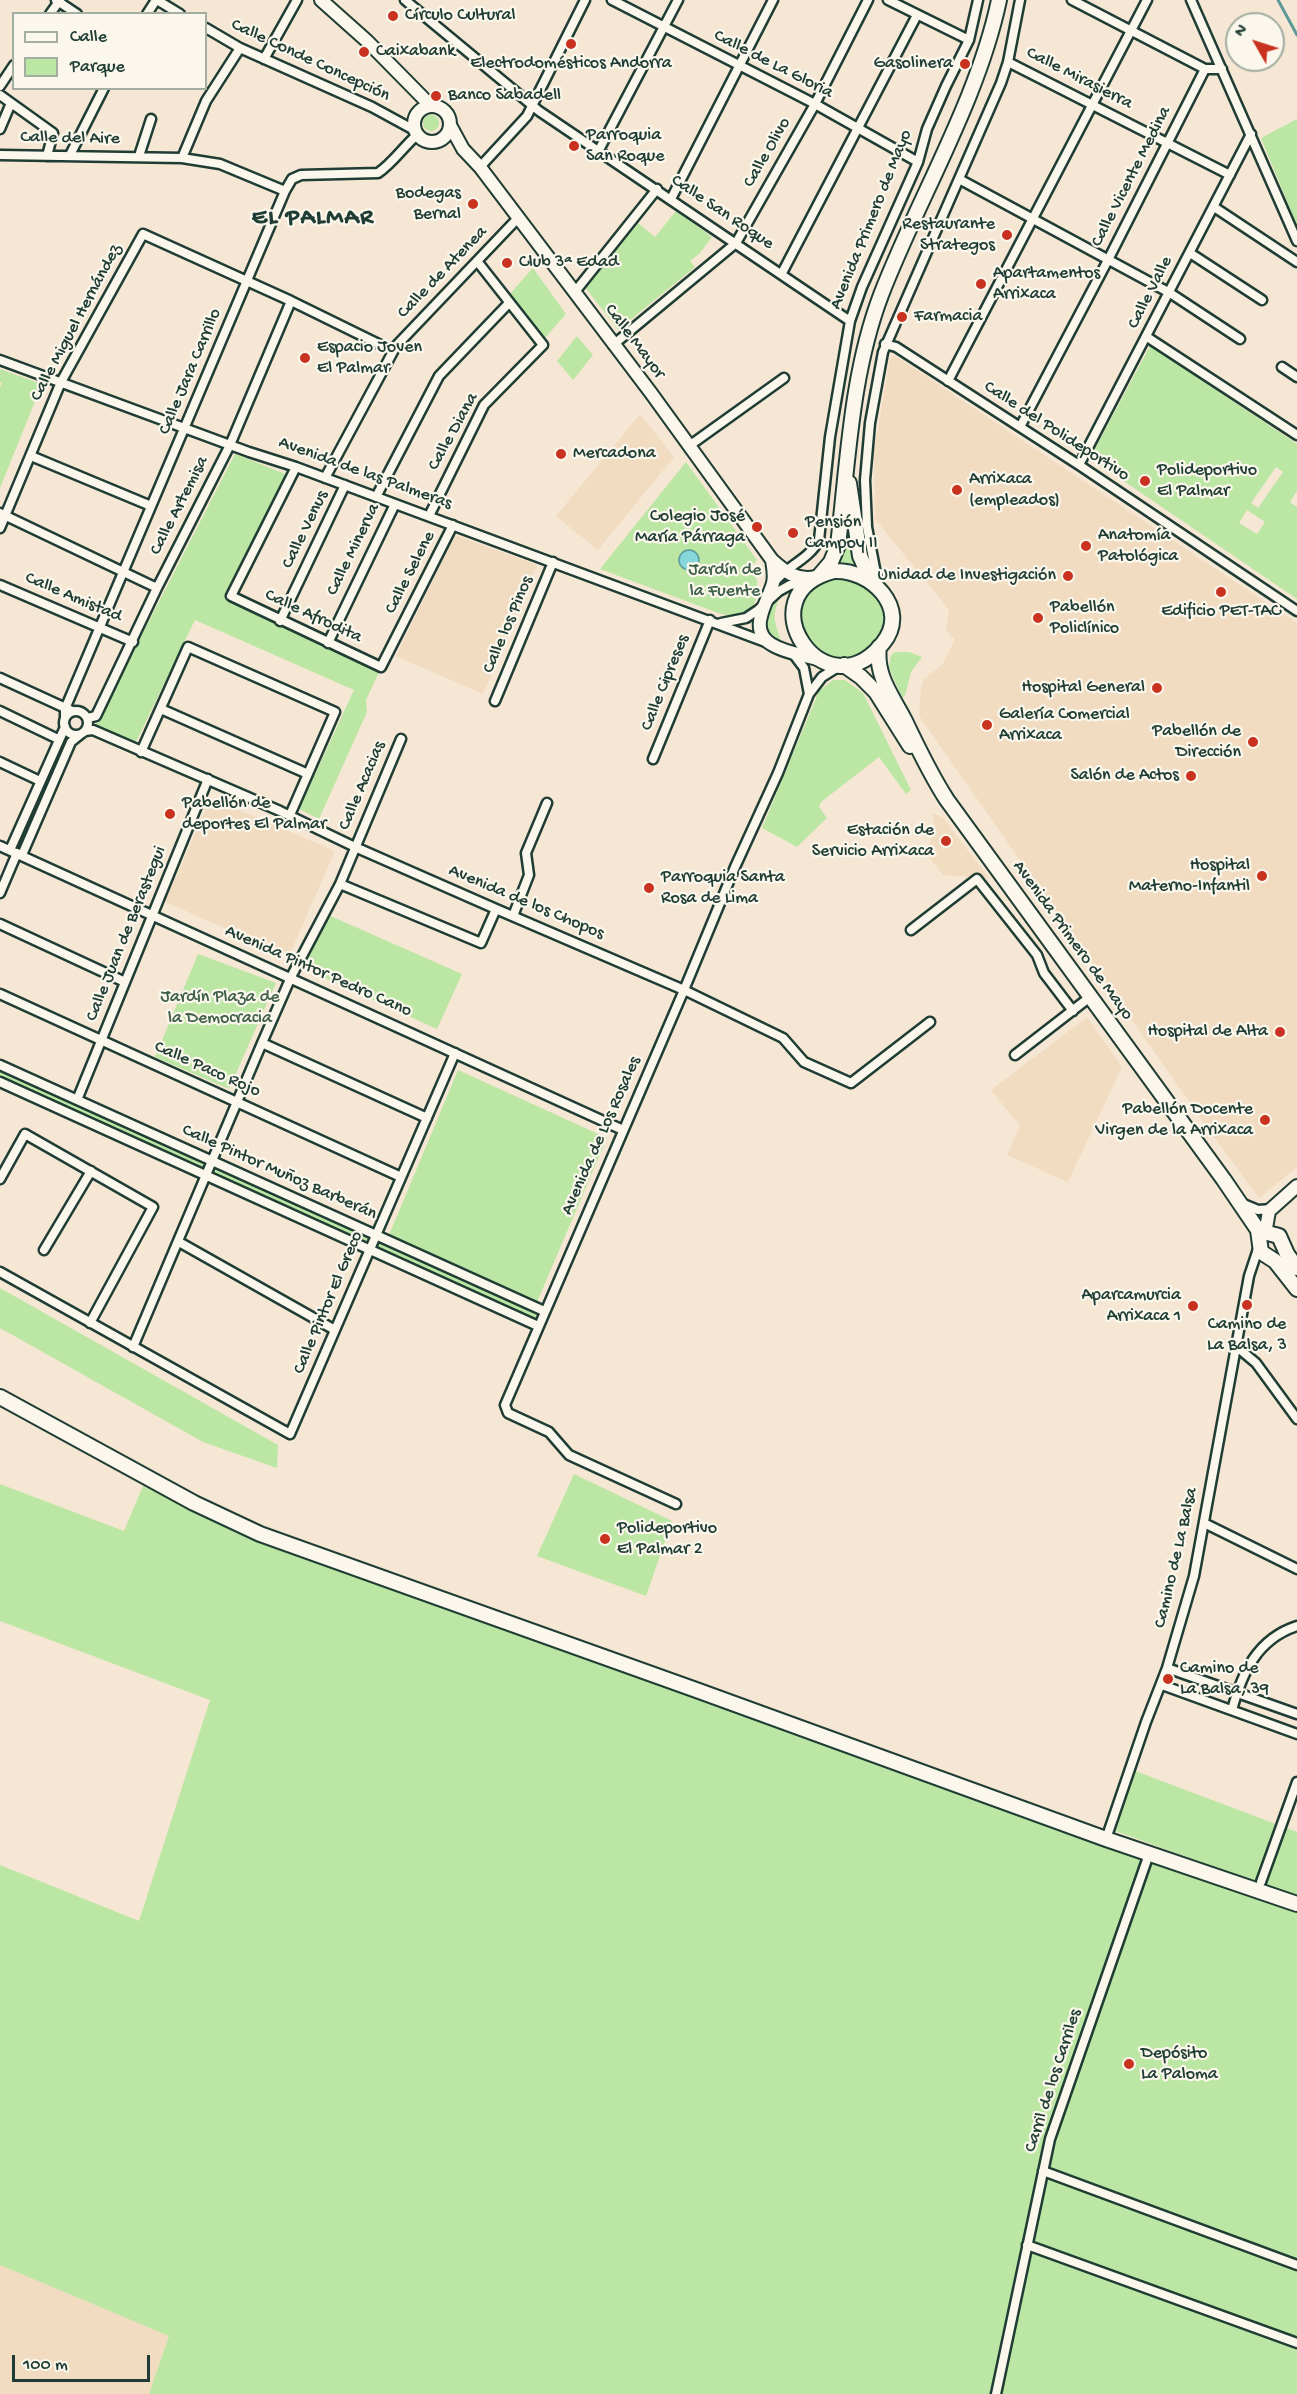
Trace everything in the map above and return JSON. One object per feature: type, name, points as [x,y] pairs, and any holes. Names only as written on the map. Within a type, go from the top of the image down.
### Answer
[{"type":"main road","name":"Avenida Primero de Mayo","points":[[816,578],[831,562],[838,545],[857,387],[871,323],[978,70],[999,0]]},
{"type":"main road","name":"Avenida Primero de Mayo","points":[[847,466],[860,556],[876,586]]},
{"type":"main road","points":[[846,570],[861,575],[876,586],[889,603],[892,618],[889,633],[879,647],[861,660],[843,665],[822,661],[803,646],[794,625],[797,600],[816,578],[834,571],[846,570]]},
{"type":"main road","name":"Avenida Primero de Mayo","points":[[879,647],[878,660],[882,676],[923,761],[969,833],[1237,1200],[1268,1236]]},
{"type":"main road","name":"Avenida Primero de Mayo","points":[[843,665],[861,677],[876,692],[899,732],[923,761]]},
{"type":"main road","points":[[1268,1236],[1297,1268]]},
{"type":"main road","points":[[1268,1236],[1297,1289]]},
{"type":"main road","points":[[0,1397],[194,1503],[260,1534],[699,1690],[1106,1839],[1297,1904]]},
{"type":"street","points":[[156,0],[177,12]]},
{"type":"street","points":[[264,59],[297,0]]},
{"type":"street","points":[[321,0],[416,89],[431,106],[437,106],[447,112],[450,125],[445,136],[439,140],[428,141],[417,124],[416,89]]},
{"type":"street","name":"Calle San Roque","points":[[405,0],[532,106],[850,321]]},
{"type":"street","points":[[480,167],[527,116],[585,0]]},
{"type":"street","name":"Calle de La Gloria","points":[[612,0],[815,104],[918,162]]},
{"type":"street","points":[[599,150],[678,0]]},
{"type":"street","points":[[671,199],[773,0]]},
{"type":"street","name":"Calle Olivo","points":[[613,345],[736,243],[815,104],[868,0]]},
{"type":"street","points":[[888,0],[969,40]]},
{"type":"street","name":"Avenida Primero de Mayo","points":[[773,584],[784,571],[811,553],[821,534],[827,457],[850,321],[862,287],[918,162],[927,129],[969,40],[978,0]]},
{"type":"street","points":[[876,586],[869,543],[865,480],[872,414],[885,344],[959,179],[1008,62],[1020,0]]},
{"type":"street","points":[[1072,0],[1205,69],[1222,69]]},
{"type":"street","points":[[948,381],[1147,0]]},
{"type":"street","points":[[1191,0],[1297,241]]},
{"type":"street","points":[[59,1],[73,12]]},
{"type":"street","points":[[782,273],[917,15]]},
{"type":"street","name":"Calle Conde Concepción","points":[[207,29],[240,48],[372,107],[400,123],[417,124]]},
{"type":"street","points":[[182,158],[206,101],[240,48]]},
{"type":"street","name":"Calle Mirasierra","points":[[1008,62],[1230,176]]},
{"type":"street","points":[[2,80],[12,68]]},
{"type":"street","name":"Calle Vicente Medina","points":[[1020,427],[1205,69]]},
{"type":"street","points":[[70,155],[103,90]]},
{"type":"street","points":[[0,95],[53,133],[47,156]]},
{"type":"street","points":[[0,129],[11,103]]},
{"type":"street","points":[[417,124],[431,106]]},
{"type":"street","name":"Calle del Aire","points":[[139,156],[151,119]]},
{"type":"street","name":"Calle Jara Carrillo","points":[[16,853],[40,781],[100,628],[285,191],[292,179],[301,174],[378,173],[386,168],[405,145],[417,124]]},
{"type":"street","name":"Calle Mayor","points":[[450,125],[463,149],[480,167],[772,560],[784,571]]},
{"type":"street","name":"Calle Valle","points":[[1079,465],[1251,134]]},
{"type":"street","name":"Calle Mayor","points":[[439,140],[463,149]]},
{"type":"street","name":"Calle del Aire","points":[[0,155],[182,158],[220,164],[285,191]]},
{"type":"street","points":[[959,179],[1170,293],[1240,339]]},
{"type":"street","points":[[574,293],[657,189]]},
{"type":"street","points":[[1214,207],[1297,262]]},
{"type":"street","name":"Calle de Atenea","points":[[325,478],[393,351],[518,218]]},
{"type":"street","name":"Calle Miguel Hernández","points":[[0,528],[3,514],[31,456],[61,382],[143,234],[247,283]]},
{"type":"street","points":[[1190,253],[1262,300]]},
{"type":"street","points":[[376,497],[439,376],[509,303],[477,261]]},
{"type":"street","points":[[247,283],[291,301],[393,351]]},
{"type":"street","name":"Calle Artemisa","points":[[16,853],[71,742],[96,716],[133,642],[157,588],[230,445],[291,301]]},
{"type":"street","name":"Calle Diana","points":[[429,516],[484,405],[543,345],[509,303]]},
{"type":"street","points":[[1147,337],[1297,435]]},
{"type":"street","name":"Calle del Polideportivo","points":[[885,344],[896,347],[1079,465],[1297,611]]},
{"type":"street","name":"Avenida de las Palmeras","points":[[0,360],[345,485],[792,652],[822,661]]},
{"type":"street","points":[[1281,367],[1297,377]]},
{"type":"street","points":[[689,446],[784,378]]},
{"type":"street","points":[[31,456],[151,506]]},
{"type":"street","name":"Calle Afrodita","points":[[296,467],[231,596],[381,668]]},
{"type":"street","name":"Calle Venus","points":[[280,621],[345,485]]},
{"type":"street","name":"Calle Minerva","points":[[328,643],[395,504]]},
{"type":"street","points":[[3,514],[157,588]]},
{"type":"street","name":"Calle Selene","points":[[381,668],[453,525]]},
{"type":"street","points":[[771,644],[763,635],[760,625],[773,584],[772,560]]},
{"type":"street","name":"Calle los Pinos","points":[[495,701],[553,562]]},
{"type":"street","points":[[784,571],[800,578],[816,578]]},
{"type":"street","points":[[714,622],[746,618],[765,604],[773,594],[785,587],[816,578]]},
{"type":"street","name":"Calle Amistad","points":[[0,585],[133,642]]},
{"type":"street","name":"Calle Cipreses","points":[[653,759],[714,622]]},
{"type":"street","points":[[141,752],[188,648],[335,712],[290,815]]},
{"type":"street","points":[[792,652],[804,668],[809,694]]},
{"type":"street","name":"Avenida de Los Rosales","points":[[676,1504],[568,1455],[549,1432],[508,1413],[505,1405],[735,867],[778,773],[809,694],[822,677],[843,665]]},
{"type":"street","points":[[1,680],[67,716],[82,711],[87,727],[71,734],[67,716]]},
{"type":"street","points":[[161,709],[308,774]]},
{"type":"street","points":[[0,711],[58,739]]},
{"type":"street","name":"Avenida de los Chopos","points":[[87,727],[290,815],[355,847],[495,909],[684,990],[783,1038],[804,1062],[851,1083],[930,1022]]},
{"type":"street","name":"Calle Acacias","points":[[133,1347],[291,977],[340,884],[401,739]]},
{"type":"street","points":[[0,762],[40,781]]},
{"type":"street","name":"Calle Juan de Berastegui","points":[[77,1100],[208,779]]},
{"type":"street","points":[[513,916],[529,875],[526,853],[547,803]]},
{"type":"street","name":"Avenida Pintor Pedro Cano","points":[[0,846],[623,1130]]},
{"type":"street","points":[[0,893],[16,853]]},
{"type":"street","points":[[911,930],[977,879],[1037,955],[1044,973],[1073,1011]]},
{"type":"street","points":[[340,884],[481,943],[495,909]]},
{"type":"street","points":[[0,924],[125,982]]},
{"type":"street","name":"Calle Paco Rojo","points":[[0,994],[401,1177]]},
{"type":"street","points":[[1015,1055],[1090,997]]},
{"type":"street","points":[[262,1043],[427,1118]]},
{"type":"street","name":"Calle Pintor El Greco","points":[[133,1347],[290,1434],[455,1053]]},
{"type":"street","name":"Calle Pintor Muñoz Barberán","points":[[0,1065],[544,1311]]},
{"type":"street","name":"Calle Pintor Muñoz Barberán","points":[[0,1082],[538,1326]]},
{"type":"street","points":[[0,1179],[25,1134],[153,1207],[90,1323]]},
{"type":"street","points":[[44,1250],[91,1171]]},
{"type":"street","points":[[1268,1236],[1297,1186]]},
{"type":"street","points":[[1237,1200],[1253,1208],[1268,1236]]},
{"type":"street","name":"Camino de La Balsa","points":[[1106,1839],[1146,1722],[1162,1684],[1190,1592],[1249,1276],[1268,1236]]},
{"type":"street","points":[[179,1242],[335,1330]]},
{"type":"street","points":[[0,1272],[133,1347]]},
{"type":"street","points":[[1237,1347],[1256,1363],[1297,1419]]},
{"type":"street","points":[[1204,1523],[1297,1569]]},
{"type":"street","points":[[1232,1710],[1249,1662],[1282,1631],[1297,1626]]},
{"type":"street","points":[[1167,1668],[1297,1714]]},
{"type":"street","points":[[1162,1684],[1297,1734]]},
{"type":"street","points":[[1261,1882],[1297,1782]]},
{"type":"street","name":"Carril de los Carriles","points":[[996,2394],[1050,2139],[1149,1854]]},
{"type":"street","points":[[1043,2171],[1297,2265]]},
{"type":"street","points":[[1027,2245],[1297,2343]]},
{"type":"shaded area","points":[[894,355],[1297,623],[1297,1167],[1259,1198],[919,716],[921,687],[924,679],[942,665],[955,640],[946,630],[949,610],[875,519],[874,451],[890,359]]},
{"type":"shaded area","points":[[640,414],[674,457],[598,550],[556,516]]},
{"type":"shaded area","points":[[455,535],[537,565],[483,694],[396,656]]},
{"type":"shaded area","points":[[211,798],[335,851],[289,956],[165,902]]},
{"type":"shaded area","name":"Estación de Servicio Arrixaca","points":[[932,813],[944,819],[989,878],[943,875],[926,854],[935,828]]},
{"type":"shaded area","points":[[1087,1017],[1122,1067],[1068,1182],[1007,1155],[1020,1126],[991,1090]]},
{"type":"shaded area","points":[[0,2265],[169,2336],[149,2394],[0,2394]]},
{"type":"green space","points":[[431,115],[437,117],[439,123],[437,129],[431,131],[425,129],[423,123],[425,117]]},
{"type":"green space","points":[[1297,119],[1297,226],[1261,138]]},
{"type":"green space","points":[[676,211],[712,237],[700,253],[690,261],[695,267],[618,330],[585,287],[638,223],[655,237]]},
{"type":"green space","points":[[533,268],[566,314],[544,339],[509,295]]},
{"type":"green space","points":[[577,336],[593,355],[573,380],[557,361]]},
{"type":"green space","points":[[1150,346],[1297,444],[1297,491],[1290,502],[1297,507],[1297,599],[1090,458]],"holes":[[[1276,467],[1283,472],[1258,508],[1251,503]],[[1247,510],[1265,522],[1257,534],[1239,523]]]},
{"type":"green space","points":[[0,369],[42,384],[0,488],[0,387],[2,383],[0,382]]},
{"type":"green space","points":[[235,454],[288,475],[227,596],[380,670],[366,700],[367,712],[319,819],[299,809],[354,690],[195,620],[135,744],[95,726]]},
{"type":"green space","name":"Jardín de la Fuente","points":[[686,462],[757,560],[752,566],[757,581],[756,597],[754,604],[742,614],[731,616],[718,613],[600,569]]},
{"type":"green space","points":[[849,534],[854,564],[840,562],[846,535]]},
{"type":"green space","points":[[834,578],[848,578],[865,585],[879,598],[885,615],[882,632],[867,650],[849,657],[832,656],[816,647],[805,634],[799,619],[802,602],[814,587]]},
{"type":"green space","points":[[781,592],[775,617],[781,641],[769,635],[764,623],[770,605]]},
{"type":"green space","points":[[895,652],[909,652],[922,657],[911,672],[905,695],[902,698],[889,668],[891,655]]},
{"type":"green space","points":[[833,680],[845,680],[863,693],[911,790],[906,794],[879,757],[821,802],[819,807],[827,818],[797,847],[762,828],[819,691]]},
{"type":"green space","points":[[326,914],[462,974],[437,1029],[301,967]]},
{"type":"green space","name":"Jardín Plaza de la Democracia","points":[[198,954],[276,983],[229,1089],[155,1057]]},
{"type":"green space","points":[[0,1070],[205,1161],[202,1168],[0,1076]]},
{"type":"green space","points":[[458,1070],[607,1138],[537,1302],[389,1235]]},
{"type":"green space","points":[[214,1166],[368,1236],[366,1243],[211,1172]]},
{"type":"green space","points":[[377,1241],[539,1313],[536,1321],[375,1247]]},
{"type":"green space","points":[[0,1288],[278,1445],[277,1468],[203,1442],[0,1328]]},
{"type":"green space","name":"Polideportivo El Palmar 2","points":[[574,1474],[672,1521],[646,1596],[537,1556]]},
{"type":"green space","points":[[0,1484],[124,1531],[143,1486],[242,1535],[1297,1904],[1297,2394],[149,2394],[169,2336],[0,2265],[0,1865],[139,1921],[210,1700],[0,1621]]},
{"type":"green space","points":[[1130,1769],[1297,1832],[1297,1897],[1110,1829]]},
{"type":"water","points":[[689,550],[696,553],[699,560],[696,567],[689,570],[682,567],[679,560],[682,553]]},
{"type":"waterway","points":[[1278,0],[1297,35]]},
{"type":"place","name":"Círculo Cultural","points":[[393,16]]},
{"type":"place","name":"Electrodomésticos Andorra","points":[[571,44]]},
{"type":"place","name":"Caixabank","points":[[364,52]]},
{"type":"place","name":"Gasolinera","points":[[965,64]]},
{"type":"place","name":"Banco Sabadell","points":[[436,96]]},
{"type":"place","name":"Parroquia San Roque","points":[[574,146]]},
{"type":"place","name":"Bodegas Bernal","points":[[473,204]]},
{"type":"place","name":"Restaurante Strategos","points":[[1007,235]]},
{"type":"place","name":"Club 3ª Edad","points":[[507,263]]},
{"type":"place","name":"Apartamentos Arrixaca","points":[[981,284]]},
{"type":"place","name":"Farmacia","points":[[902,317]]},
{"type":"place","name":"Espacio Joven El Palmar","points":[[305,358]]},
{"type":"place","name":"Mercadona","points":[[561,454]]},
{"type":"place","name":"Polideportivo El Palmar","points":[[1145,481]]},
{"type":"place","name":"Arrixaca (empleados)","points":[[957,490]]},
{"type":"place","name":"Colegio José María Párraga","points":[[757,527]]},
{"type":"place","name":"Pensión Campoy II","points":[[793,533]]},
{"type":"place","name":"Anatomía Patológica","points":[[1086,546]]},
{"type":"place","name":"Unidad de Investigación","points":[[1068,576]]},
{"type":"place","name":"Edificio PET-TAC","points":[[1221,592]]},
{"type":"place","name":"Pabellón Policlínico","points":[[1038,618]]},
{"type":"place","name":"Hospital General","points":[[1157,688]]},
{"type":"place","name":"Galería Comercial Arrixaca","points":[[987,725]]},
{"type":"place","name":"Pabellón de Dirección","points":[[1253,742]]},
{"type":"place","name":"Salón de Actos","points":[[1191,776]]},
{"type":"place","name":"Pabellón de deportes El Palmar","points":[[170,814]]},
{"type":"place","name":"Estación de Servicio Arrixaca","points":[[946,841]]},
{"type":"place","name":"Hospital Materno-Infantil","points":[[1262,876]]},
{"type":"place","name":"Parroquia Santa Rosa de Lima","points":[[649,888]]},
{"type":"place","name":"Hospital de Alta","points":[[1280,1032]]},
{"type":"place","name":"Pabellón Docente Virgen de la Arrixaca","points":[[1265,1120]]},
{"type":"place","name":"Camino de La Balsa, 3","points":[[1247,1305]]},
{"type":"place","name":"Aparcamurcia Arrixaca 1","points":[[1193,1306]]},
{"type":"place","name":"Polideportivo El Palmar 2","points":[[605,1539]]},
{"type":"place","name":"Camino de La Balsa, 39","points":[[1168,1679]]},
{"type":"place","name":"Depósito La Paloma","points":[[1129,2064]]},
{"type":"district","name":"EL PALMAR","points":[[313,219]]}]
